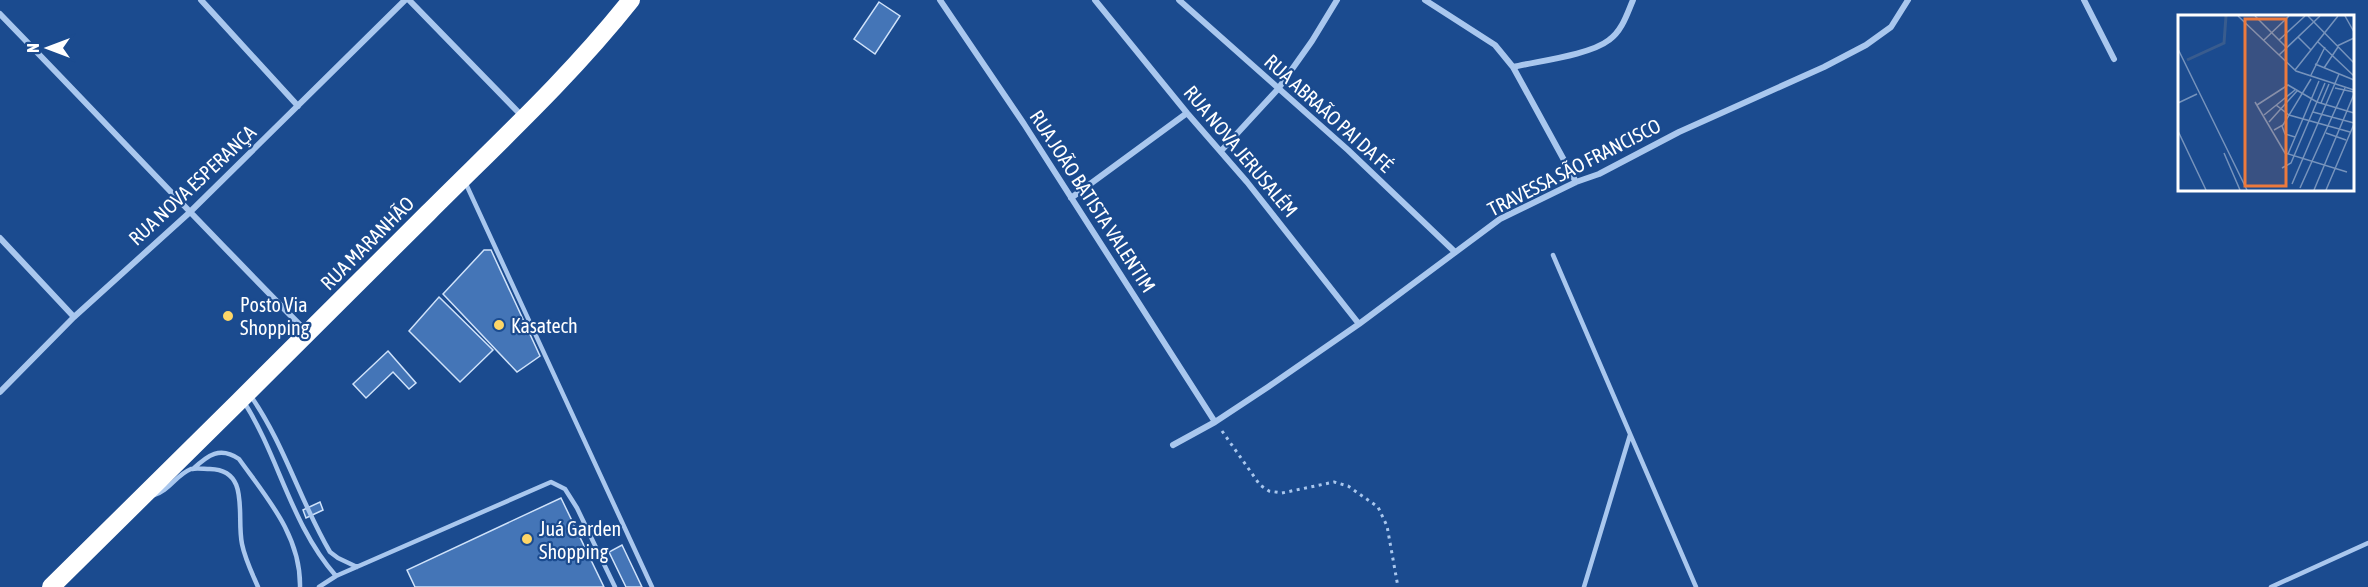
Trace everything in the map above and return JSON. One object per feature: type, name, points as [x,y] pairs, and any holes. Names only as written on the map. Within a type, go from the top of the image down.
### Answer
[{"type":"highway","name":"RUA MARANHÃO","points":[[51,587],[309,334],[524,117],[588,51],[631,0]]},
{"type":"street","points":[[201,0],[298,106]]},
{"type":"street","name":"RUA NOVA ESPERANÇA","points":[[0,392],[74,318],[189,213],[405,0]]},
{"type":"street","points":[[409,0],[524,117]]},
{"type":"street","name":"RUA JOÃO BATISTA VALENTIM","points":[[940,0],[1215,422]]},
{"type":"street","name":"RUA NOVA JERUSALÉM","points":[[1095,0],[1187,113],[1247,182],[1359,324]]},
{"type":"street","name":"RUA ABRAÃO PAI DA FÉ","points":[[1179,0],[1348,150],[1455,252]]},
{"type":"street","points":[[1221,151],[1278,89],[1312,41],[1337,0]]},
{"type":"street","points":[[1425,0],[1495,45],[1513,67],[1576,182]]},
{"type":"street","points":[[1513,67],[1590,50],[1609,40],[1622,26],[1633,0]]},
{"type":"street","name":"TRAVESSA SÃO FRANCISCO","points":[[1173,445],[1215,422],[1359,324],[1500,219],[1576,182],[1599,174],[1679,132],[1824,67],[1866,45],[1891,27],[1908,0]]},
{"type":"street","points":[[2084,0],[2114,59]]},
{"type":"street","points":[[0,14],[102,118],[189,213],[309,334]]},
{"type":"street","points":[[1071,198],[1187,113]]},
{"type":"street","points":[[0,238],[74,318]]},
{"type":"lane","points":[[463,178],[652,587]]},
{"type":"lane","points":[[1554,255],[1696,587]]},
{"type":"lane","points":[[245,396],[273,430],[330,552],[357,567]]},
{"type":"lane","points":[[245,396],[311,543],[336,576]]},
{"type":"lane","points":[[1584,587],[1630,434]]},
{"type":"lane","points":[[141,499],[163,492],[177,478],[193,469],[209,455],[217,452],[232,454],[239,459],[279,513],[300,567],[300,587]]},
{"type":"lane","points":[[193,469],[221,470],[237,484],[240,497],[239,527],[242,544],[258,587]]},
{"type":"lane","points":[[320,587],[336,576],[551,482],[560,484],[565,489],[577,508],[615,587]]},
{"type":"lane","points":[[2271,587],[2368,543]]},
{"type":"path","points":[[1215,422],[1260,484],[1269,491],[1282,493],[1334,482],[1348,486],[1378,507],[1388,526],[1398,587]]},
{"type":"building","points":[[879,2],[900,16],[875,54],[854,39]]},
{"type":"building","name":"Kasatech","points":[[484,250],[491,250],[540,356],[517,372],[443,294]]},
{"type":"building","points":[[439,297],[493,350],[460,382],[409,331]]},
{"type":"building","points":[[388,351],[416,383],[409,389],[393,372],[366,398],[353,384]]},
{"type":"building","name":"Juá Garden Shopping","points":[[561,498],[604,587],[415,587],[407,570]]},
{"type":"building","points":[[320,502],[323,510],[306,518],[303,510]]},
{"type":"building","points":[[622,545],[642,587],[626,587],[609,552]]},
{"type":"place","name":"Posto Via Shopping","points":[[228,316]]},
{"type":"place","name":"Kasatech","points":[[499,325]]},
{"type":"place","name":"Juá Garden Shopping","points":[[527,539]]}]
